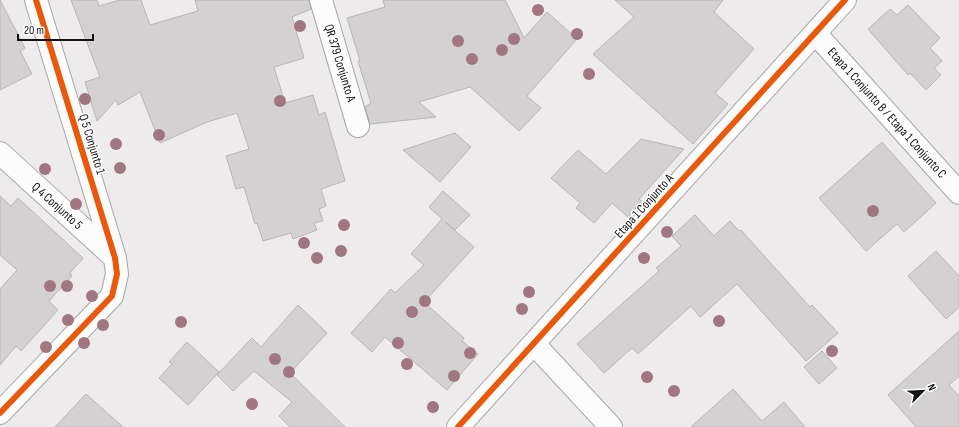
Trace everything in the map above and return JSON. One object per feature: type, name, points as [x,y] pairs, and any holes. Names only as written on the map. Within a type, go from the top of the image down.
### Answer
[{"type":"street","name":"Q 5 Conjunto 1","points":[[0,413],[112,296],[117,274],[115,258],[36,0]]},
{"type":"street","name":"QR 379 Conjunto A","points":[[321,0],[358,126]]},
{"type":"street","name":"Etapa 1 Conjunto A","points":[[458,427],[845,0]]},
{"type":"street","name":"Etapa 1 Conjunto B / Etapa 1 Conjunto C","points":[[815,33],[959,193]]},
{"type":"street","name":"Q 4 Conjunto 5","points":[[0,154],[115,258]]},
{"type":"street","points":[[534,344],[611,427]]},
{"type":"building","points":[[0,0],[25,48],[20,51],[32,74],[0,90]]},
{"type":"building","points":[[71,0],[97,0],[99,6],[120,0],[141,0],[150,25],[198,11],[195,0],[309,0],[311,9],[292,17],[304,58],[274,67],[285,103],[313,95],[319,115],[325,112],[345,181],[321,189],[326,206],[319,209],[323,221],[314,223],[317,230],[293,239],[291,233],[263,241],[257,223],[255,224],[244,187],[236,189],[226,156],[249,149],[237,113],[207,122],[160,143],[140,92],[118,105],[116,100],[97,121],[85,82],[100,77]]},
{"type":"building","points":[[383,0],[505,0],[524,38],[547,12],[577,39],[527,96],[541,108],[519,131],[470,87],[419,102],[436,117],[370,124],[365,107],[371,103],[347,18],[385,7]]},
{"type":"building","points":[[615,0],[723,0],[714,12],[754,49],[715,93],[728,104],[693,144],[593,54],[634,17]]},
{"type":"building","points":[[908,5],[940,38],[930,48],[942,61],[934,68],[941,75],[926,90],[910,73],[908,75],[868,29],[890,9],[897,15]]},
{"type":"building","points":[[455,133],[471,147],[440,182],[403,150]]},
{"type":"building","points":[[641,139],[684,149],[639,199],[642,202],[628,217],[612,203],[594,223],[576,208],[580,203],[551,178],[578,150],[606,174]]},
{"type":"building","points":[[882,142],[936,203],[904,232],[897,224],[866,251],[819,198]]},
{"type":"building","points":[[443,191],[470,215],[455,230],[445,222],[474,247],[424,302],[464,338],[462,341],[478,354],[447,390],[385,337],[372,352],[351,333],[391,289],[395,293],[424,265],[411,254],[442,219],[429,207]]},
{"type":"building","points":[[0,196],[11,206],[18,198],[83,258],[70,273],[72,276],[49,301],[58,310],[21,351],[16,346],[0,365],[0,289],[17,270],[0,255]]},
{"type":"building","points":[[695,215],[714,236],[730,221],[739,231],[741,230],[810,307],[812,305],[838,333],[806,361],[737,284],[700,317],[691,306],[638,354],[632,348],[604,373],[577,344],[659,271],[656,268],[681,246],[672,236]]},
{"type":"building","points":[[936,251],[959,276],[959,307],[946,319],[908,276]]},
{"type":"building","points":[[298,305],[327,333],[290,373],[345,427],[290,427],[279,416],[292,402],[254,371],[233,391],[217,375],[252,338],[261,347]]},
{"type":"building","points":[[959,331],[959,376],[949,385],[959,396],[959,427],[916,427],[888,395]]},
{"type":"building","points":[[187,342],[219,372],[188,405],[159,378],[172,364],[169,362]]},
{"type":"building","points":[[822,351],[837,368],[819,384],[804,367]]},
{"type":"building","points":[[733,389],[762,421],[784,402],[805,427],[691,427]]},
{"type":"building","points":[[86,394],[123,427],[55,427]]},
{"type":"cycle path","points":[[0,413],[112,296],[117,274],[115,258],[36,0]]},
{"type":"cycle path","points":[[458,427],[845,0]]}]
